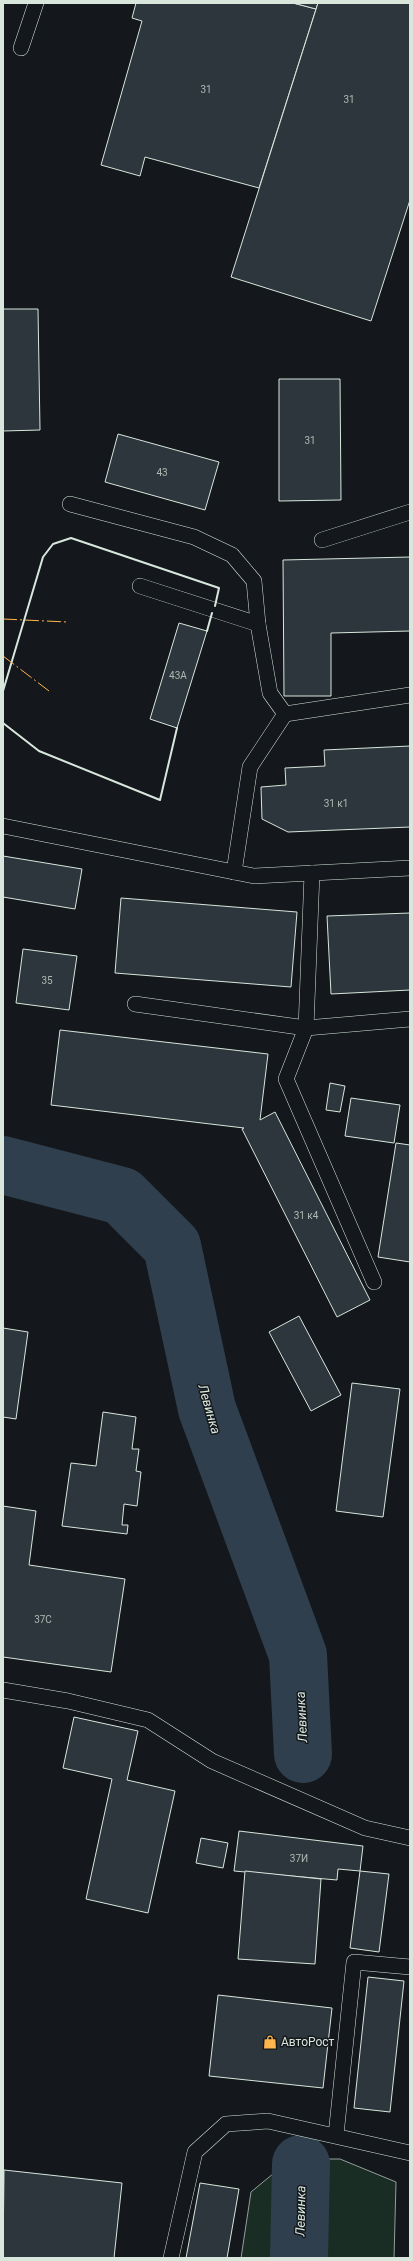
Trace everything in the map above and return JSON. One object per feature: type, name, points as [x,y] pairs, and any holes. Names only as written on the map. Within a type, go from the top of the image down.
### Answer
[{"type":"lane","points":[[22,48],[36,3]]},
{"type":"lane","points":[[70,504],[194,537],[232,555],[254,581],[258,624],[270,693],[285,714]]},
{"type":"lane","points":[[322,540],[410,512]]},
{"type":"lane","points":[[140,586],[258,624]]},
{"type":"lane","points":[[234,872],[250,767],[285,714],[410,695]]},
{"type":"lane","points":[[3,826],[254,876],[410,868]]},
{"type":"lane","points":[[312,873],[306,1028],[286,1078],[374,1282]]},
{"type":"lane","points":[[135,1004],[306,1028],[410,1019]]},
{"type":"lane","points":[[3,1690],[68,1701],[148,1720],[212,1760],[365,1828],[410,1838]]},
{"type":"lane","points":[[336,2135],[354,1962],[410,1967]]},
{"type":"lane","points":[[171,2258],[195,2152],[226,2124],[268,2121],[336,2135],[410,2153]]},
{"type":"green space","points":[[291,2159],[340,2159],[396,2182],[394,2258],[241,2258],[251,2192]]},
{"type":"building","points":[[136,3],[293,3],[316,9],[259,188],[145,157],[140,176],[101,165],[142,21],[132,18]]},
{"type":"building","points":[[293,3],[318,3],[316,9]]},
{"type":"building","points":[[318,3],[410,3],[410,200],[371,321],[231,277]]},
{"type":"building","points":[[3,309],[38,309],[40,430],[3,431]]},
{"type":"building","points":[[279,379],[340,379],[341,500],[279,501]]},
{"type":"building","points":[[118,434],[219,462],[205,510],[105,482]]},
{"type":"building","points":[[410,557],[410,631],[331,633],[331,696],[284,696],[283,560]]},
{"type":"building","points":[[179,623],[207,631],[177,728],[150,719]]},
{"type":"building","points":[[410,746],[410,827],[288,832],[262,819],[261,787],[286,785],[285,768],[325,766],[324,750]]},
{"type":"building","points":[[3,856],[82,869],[75,909],[3,897]]},
{"type":"building","points":[[121,898],[297,912],[291,987],[115,973]]},
{"type":"building","points":[[410,913],[410,990],[331,994],[327,916]]},
{"type":"building","points":[[23,949],[77,956],[69,1010],[16,1003]]},
{"type":"building","points":[[60,1030],[268,1054],[260,1120],[275,1112],[370,1300],[337,1317],[242,1129],[244,1128],[51,1105]]},
{"type":"building","points":[[330,1083],[345,1086],[340,1112],[326,1110]]},
{"type":"building","points":[[351,1098],[400,1105],[394,1143],[345,1136]]},
{"type":"building","points":[[396,1143],[410,1145],[410,1262],[378,1257]]},
{"type":"building","points":[[299,1316],[341,1395],[311,1411],[269,1332]]},
{"type":"building","points":[[3,1328],[28,1332],[16,1419],[3,1417]]},
{"type":"building","points":[[352,1383],[400,1389],[383,1517],[336,1511]]},
{"type":"building","points":[[103,1412],[136,1417],[132,1449],[139,1449],[136,1471],[141,1472],[137,1506],[124,1504],[122,1525],[128,1525],[127,1534],[62,1526],[71,1463],[96,1466]]},
{"type":"building","points":[[3,1506],[36,1511],[29,1565],[125,1579],[111,1672],[3,1657]]},
{"type":"building","points":[[74,1717],[138,1731],[127,1780],[175,1791],[148,1913],[86,1899],[112,1779],[63,1768]]},
{"type":"building","points":[[239,1831],[363,1846],[360,1871],[338,1869],[337,1880],[234,1871]]},
{"type":"building","points":[[201,1838],[228,1843],[223,1868],[196,1863]]},
{"type":"building","points":[[245,1871],[321,1879],[315,1964],[238,1959]]},
{"type":"building","points":[[360,1871],[389,1874],[379,1952],[350,1948]]},
{"type":"building","points":[[368,1977],[404,1981],[390,2112],[354,2108]]},
{"type":"building","name":"АвтоРост","points":[[218,1995],[332,2008],[323,2088],[209,2076]]},
{"type":"building","points":[[4,2170],[122,2183],[114,2258],[3,2258]]},
{"type":"building","points":[[200,2183],[239,2189],[227,2258],[186,2258]]},
{"type":"waterway","name":"Левинка","points":[[3,1165],[122,1196],[172,1246],[207,1409],[298,1655],[303,1754]]},
{"type":"waterway","name":"Левинка","points":[[299,2258],[301,2164]]},
{"type":"wall","points":[[3,691],[43,557],[53,544],[71,538],[219,588],[215,606]]},
{"type":"wall","points":[[207,631],[212,613]]},
{"type":"wall","points":[[3,723],[39,751],[160,800],[177,728]]},
{"type":"power","points":[[3,619],[67,622]]},
{"type":"power","points":[[3,656],[49,691]]},
{"type":"place","name":"АвтоРост","points":[[270,2042]]}]
